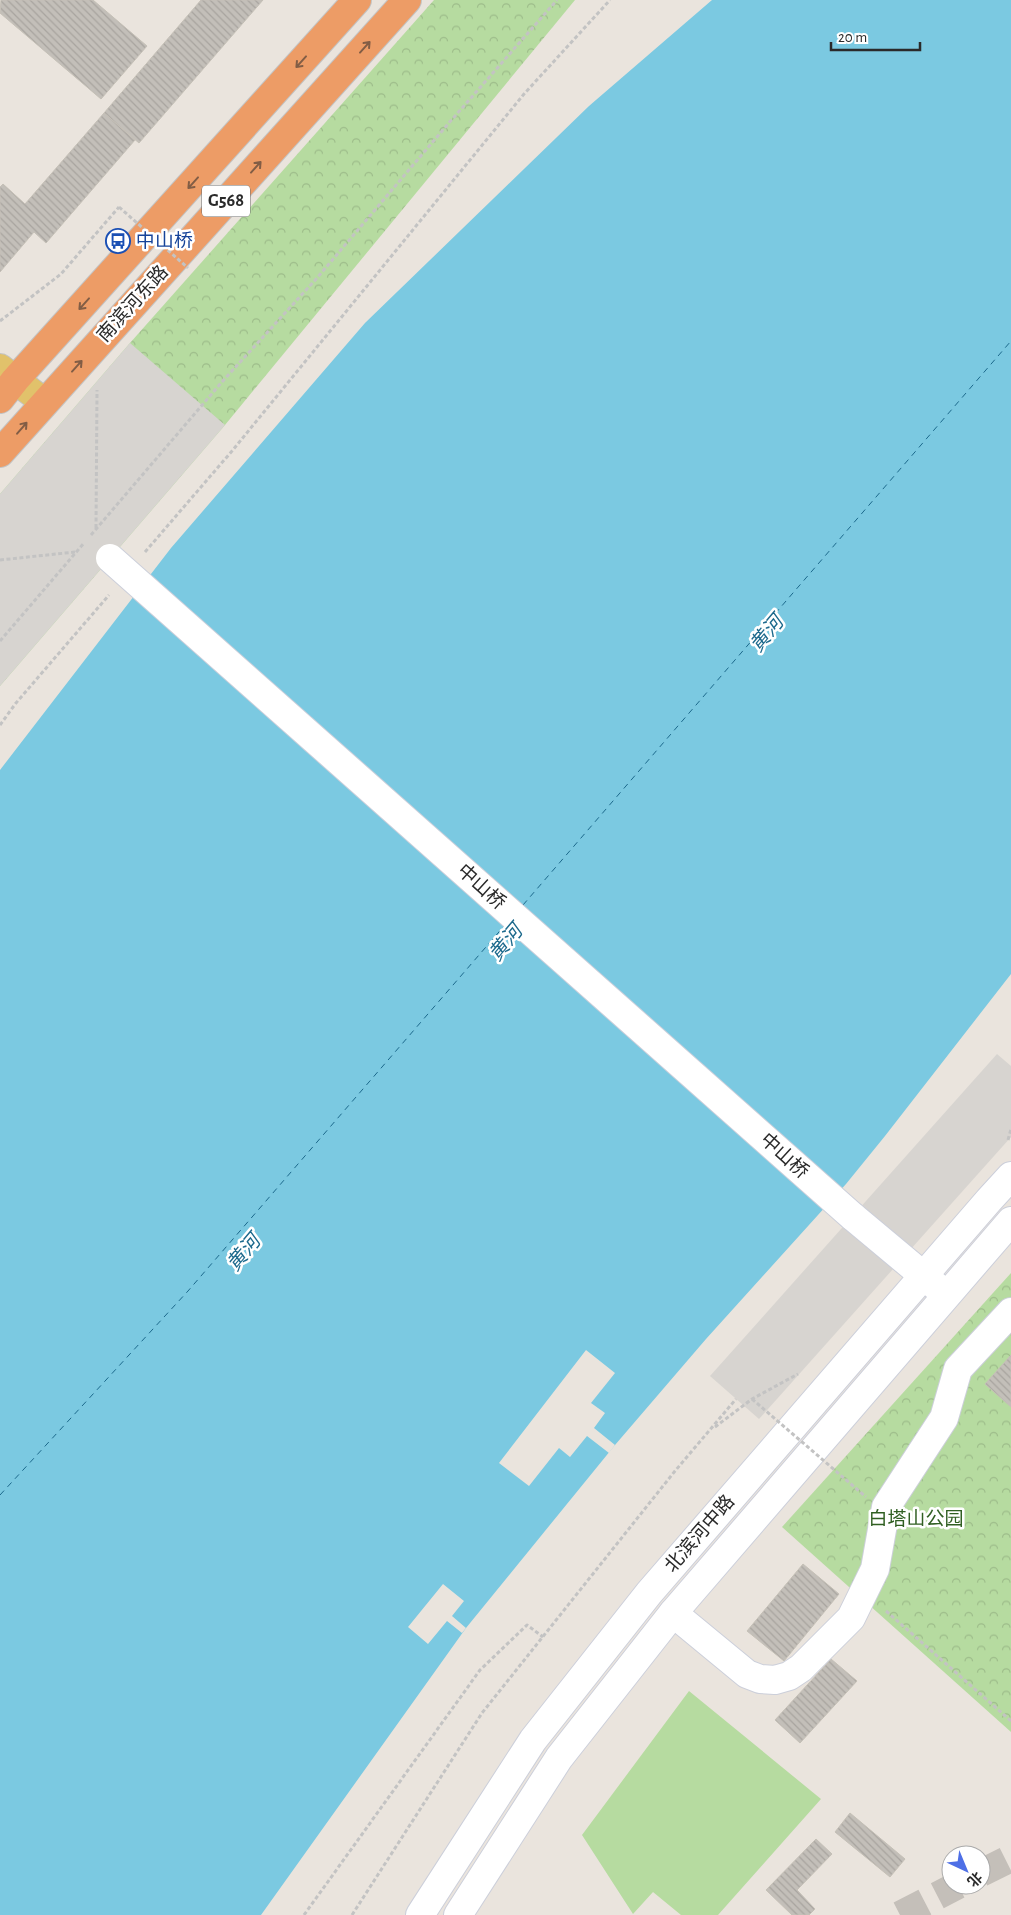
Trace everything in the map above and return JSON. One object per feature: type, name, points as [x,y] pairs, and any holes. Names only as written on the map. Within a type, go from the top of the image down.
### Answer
[{"type":"highway","name":"南滨河东路","points":[[5,382],[357,0]]},
{"type":"highway","name":"南滨河东路","points":[[0,453],[407,0]]},
{"type":"main road","points":[[5,382],[44,402]]},
{"type":"street","name":"中山桥","points":[[110,558],[852,1216],[947,1295]]},
{"type":"street","name":"北滨河中路","points":[[420,1915],[534,1740],[637,1609],[1011,1176]]},
{"type":"street","name":"北滨河中路","points":[[458,1915],[559,1758],[673,1613],[1011,1221]]},
{"type":"street","points":[[673,1613],[747,1674],[760,1679],[775,1680],[789,1676],[801,1668],[851,1618],[875,1569],[886,1507],[944,1418],[958,1369],[1011,1312]]},
{"type":"path","points":[[0,641],[221,383],[318,278],[448,124],[557,0]]},
{"type":"path","points":[[143,555],[232,451],[524,94],[610,0]]},
{"type":"path","points":[[0,321],[61,274],[119,207],[188,268]]},
{"type":"path","points":[[97,382],[96,529],[110,558]]},
{"type":"path","points":[[0,560],[76,552],[110,558]]},
{"type":"path","points":[[0,725],[16,703],[112,592]]},
{"type":"path","points":[[1008,1140],[1011,1129]]},
{"type":"path","points":[[708,1432],[752,1399],[800,1373]]},
{"type":"path","points":[[752,1399],[866,1497]]},
{"type":"path","points":[[352,1915],[482,1713],[675,1471],[736,1400]]},
{"type":"path","points":[[864,1592],[1011,1721]]},
{"type":"path","points":[[304,1915],[480,1670],[527,1625],[543,1637]]},
{"type":"green space","points":[[434,0],[575,0],[225,425],[0,686],[0,494],[130,343]]},
{"type":"green space","name":"白塔山公园","points":[[1011,1273],[1011,1732],[782,1527]]},
{"type":"green space","points":[[689,1691],[821,1799],[718,1915],[681,1915],[653,1892],[633,1914],[582,1835]]},
{"type":"shaded area","points":[[130,343],[225,425],[0,686],[0,494]]},
{"type":"shaded area","points":[[997,1054],[1011,1066],[1011,1137],[759,1419],[710,1376]]},
{"type":"water","name":"黄河","points":[[712,0],[1011,0],[1011,974],[846,1184],[706,1339],[615,1445],[466,1628],[261,1915],[0,1915],[0,770],[171,548],[365,323],[589,106]]},
{"type":"pier","points":[[586,1350],[615,1373],[591,1403],[605,1413],[594,1428],[615,1445],[609,1453],[587,1436],[570,1457],[559,1448],[529,1486],[499,1463]]},
{"type":"pier","points":[[443,1584],[464,1601],[452,1616],[466,1628],[462,1633],[447,1621],[428,1644],[408,1627]]},
{"type":"building","points":[[1,0],[93,0],[147,46],[101,99],[0,13]]},
{"type":"building","points":[[201,0],[263,0],[139,143],[104,113]]},
{"type":"building","points":[[104,113],[135,140],[46,243],[34,232],[0,272],[0,187],[3,184],[25,204]]},
{"type":"building","points":[[1011,1355],[1011,1407],[985,1384]]},
{"type":"building","points":[[803,1564],[839,1594],[784,1661],[747,1631]]},
{"type":"building","points":[[831,1659],[857,1681],[800,1743],[775,1720]]},
{"type":"building","points":[[850,1813],[905,1859],[890,1877],[835,1832]]},
{"type":"building","points":[[816,1839],[832,1854],[797,1890],[815,1909],[809,1915],[792,1915],[766,1890]]},
{"type":"ferry route","points":[[523,905],[1011,341]]},
{"type":"ferry route","points":[[0,1495],[188,1291],[505,925]]},
{"type":"tunnel","points":[[991,1868],[1011,1858]]},
{"type":"tunnel","points":[[900,1915],[941,1894]]},
{"type":"place","name":"中山桥","points":[[118,241]]}]
